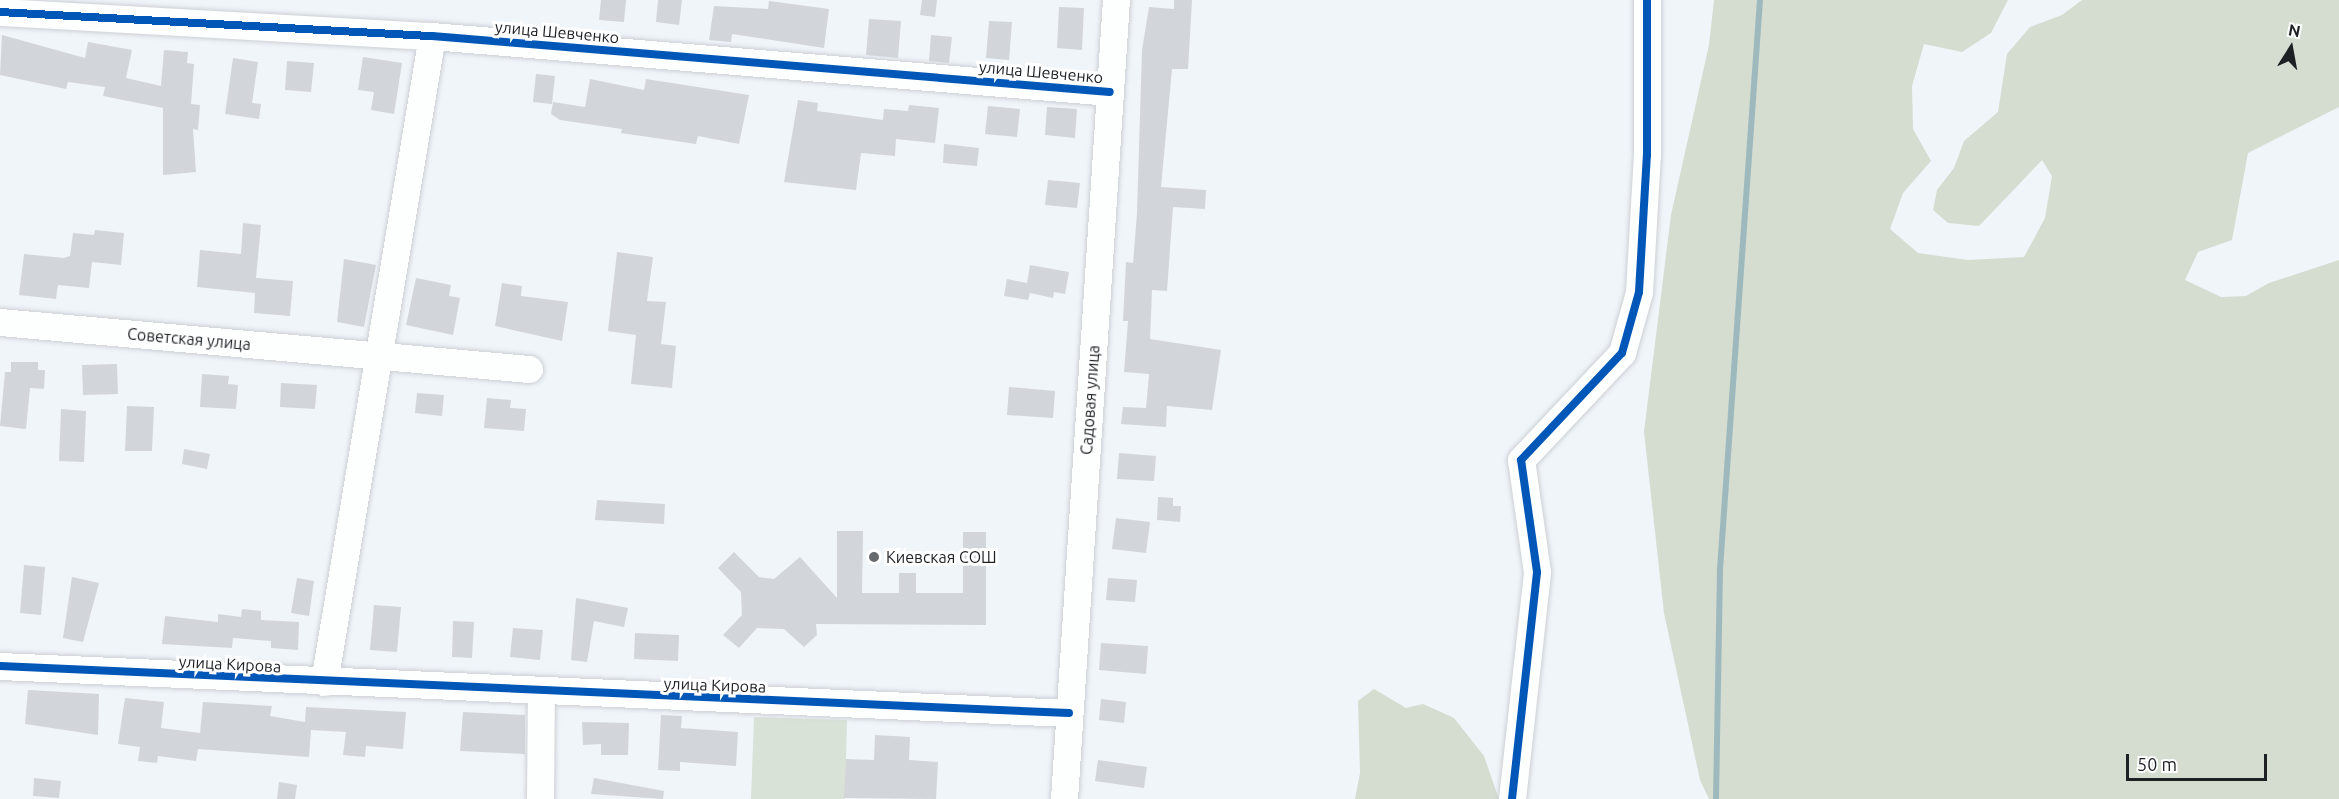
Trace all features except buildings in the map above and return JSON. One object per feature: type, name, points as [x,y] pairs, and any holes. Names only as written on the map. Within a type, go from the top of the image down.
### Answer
[{"type":"street","name":"Садовая улица","points":[[1064,799],[1116,0]]},
{"type":"street","points":[[1512,799],[1537,572],[1521,460],[1622,352],[1639,292],[1647,155],[1647,0]]},
{"type":"street","name":"улица Шевченко","points":[[0,12],[432,36],[1110,92]]},
{"type":"street","points":[[324,682],[432,36]]},
{"type":"street","name":"Советская улица","points":[[0,322],[529,369]]},
{"type":"street","name":"улица Кирова","points":[[0,666],[541,693],[1070,713]]},
{"type":"street","points":[[540,799],[541,693]]},
{"type":"shaded area","points":[[1714,0],[2008,0],[1991,33],[1962,52],[1924,44],[1912,86],[1913,129],[1931,161],[1903,193],[1890,229],[1918,253],[1968,260],[2024,257],[2045,218],[2052,176],[2042,160],[1979,226],[1948,223],[1933,210],[1937,190],[1954,168],[1964,141],[1998,112],[2007,54],[2030,27],[2062,15],[2082,0],[2339,0],[2339,107],[2248,153],[2232,240],[2198,252],[2185,280],[2221,297],[2246,296],[2269,283],[2339,260],[2339,799],[1709,799],[1700,780],[1664,613],[1644,432],[1671,215],[1709,45]]},
{"type":"shaded area","points":[[1374,689],[1406,708],[1423,704],[1454,718],[1484,756],[1499,799],[1355,799],[1360,773],[1358,701]]},
{"type":"shaded area","points":[[754,717],[847,720],[845,799],[751,799]]},
{"type":"waterway","points":[[1716,799],[1720,569],[1760,0]]},
{"type":"cycle path","points":[[1512,799],[1537,572],[1521,460],[1622,353],[1639,292],[1647,155],[1647,0]]},
{"type":"cycle path","points":[[0,12],[432,36],[1110,92]]},
{"type":"cycle path","points":[[0,666],[1069,713]]},
{"type":"place","name":"Киевская СОШ","points":[[874,557]]}]
